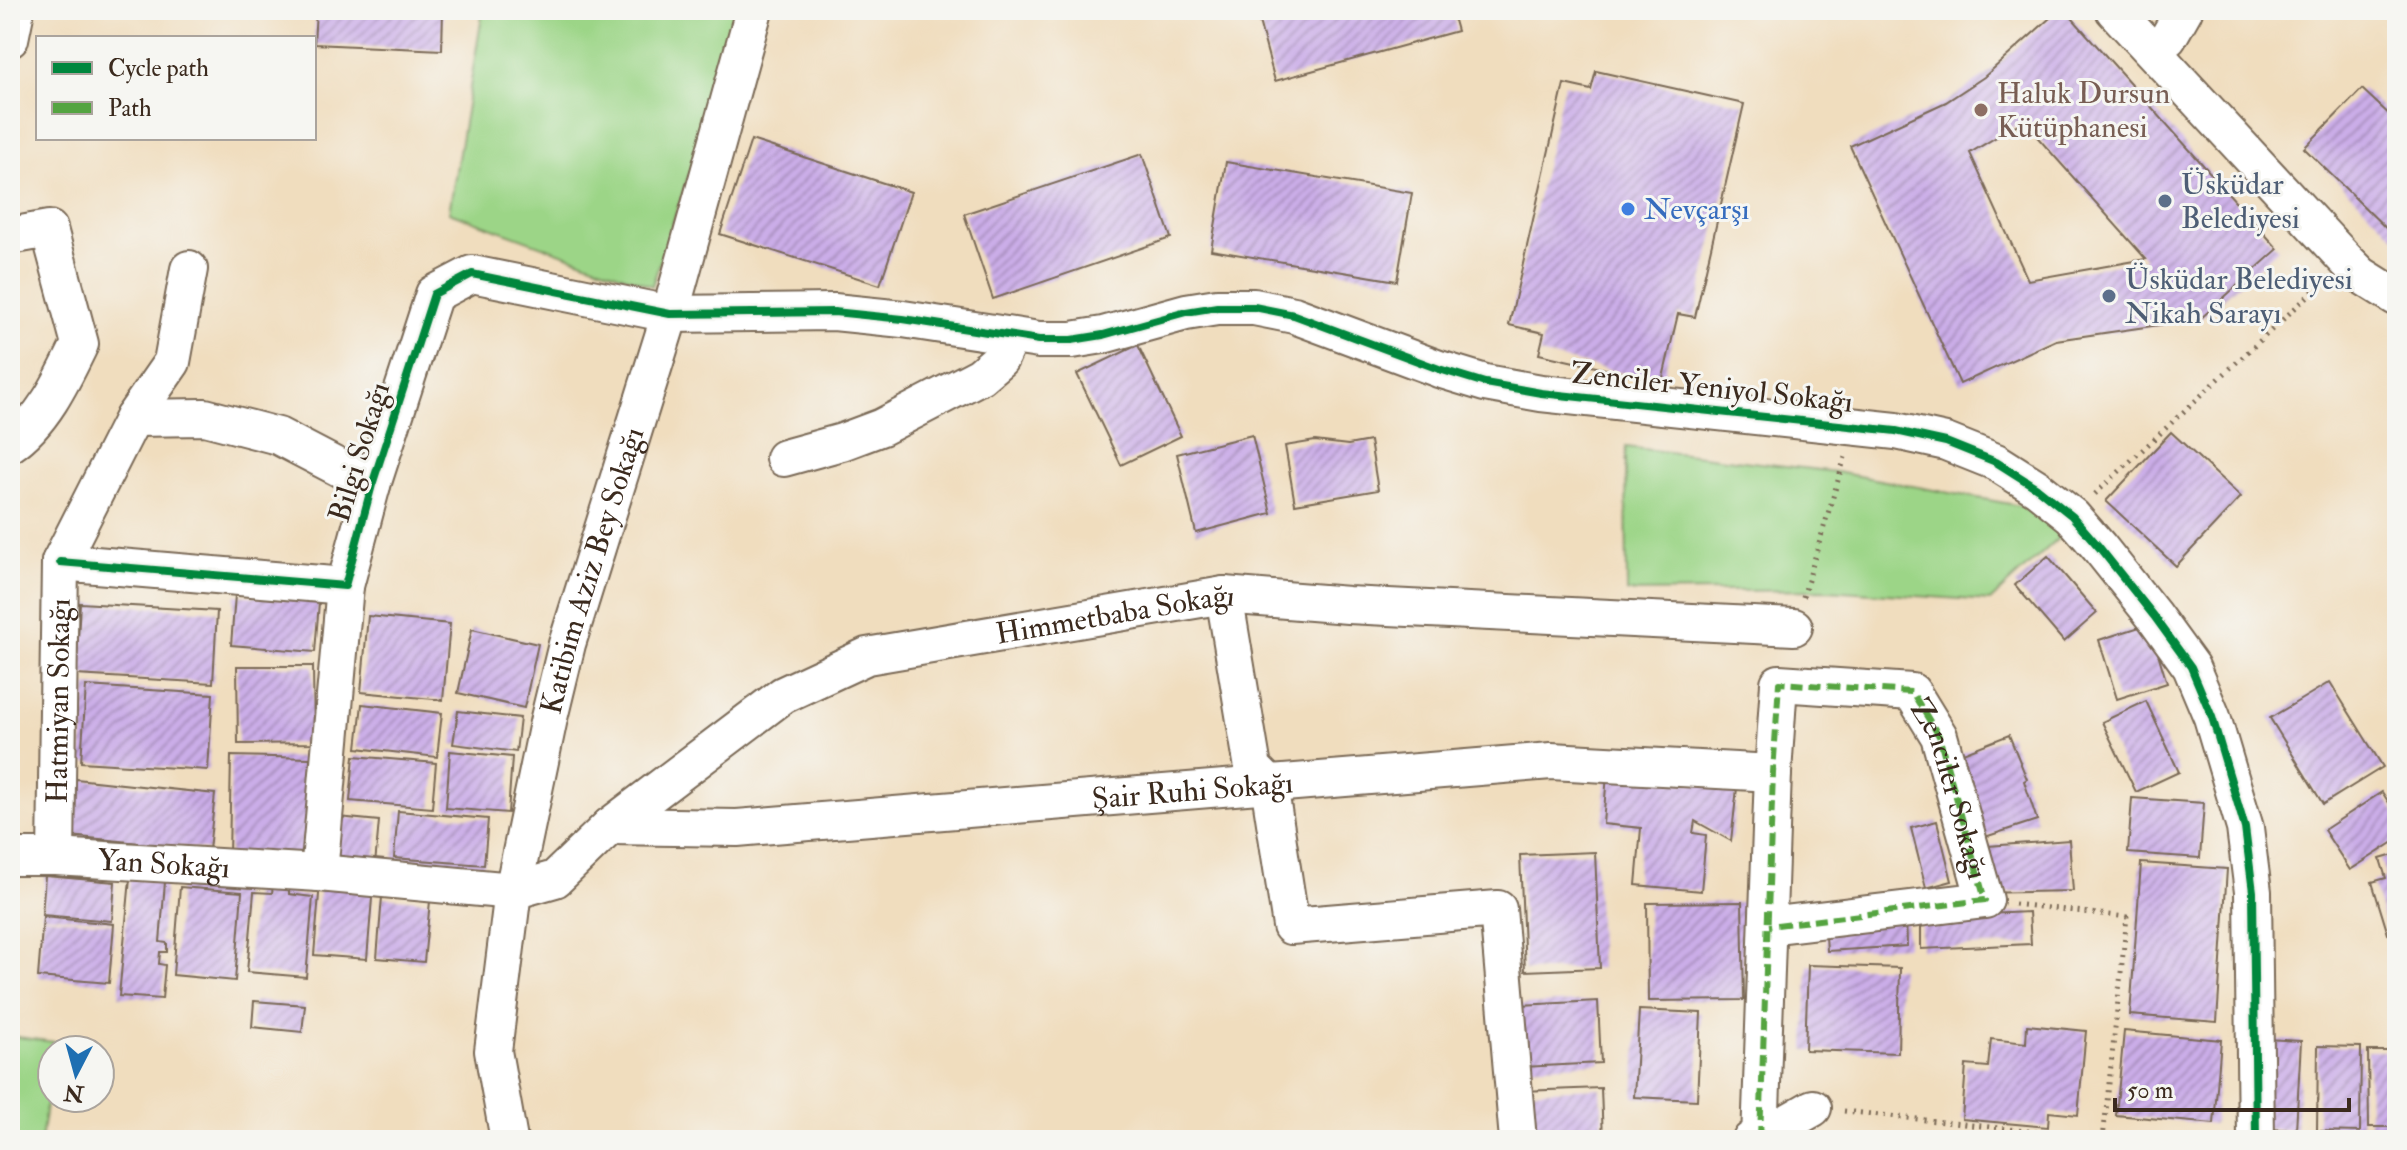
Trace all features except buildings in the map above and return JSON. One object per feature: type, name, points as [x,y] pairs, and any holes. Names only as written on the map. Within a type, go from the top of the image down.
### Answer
[{"type":"street","points":[[10,39],[16,10]]},
{"type":"street","name":"Katibim Aziz Bey Sokağı","points":[[509,1140],[493,1051],[513,891],[567,644],[670,314],[754,10]]},
{"type":"street","points":[[2114,10],[2347,261],[2361,275],[2397,298]]},
{"type":"street","points":[[2141,10],[2176,24],[2378,259],[2397,298]]},
{"type":"street","points":[[10,236],[49,229],[80,344],[65,376],[26,433],[10,444]]},
{"type":"street","name":"Hatmiyan Sokağı","points":[[56,857],[60,562],[133,418],[172,362],[189,269]]},
{"type":"street","name":"Bilgi Sokağı","points":[[345,586],[372,485],[434,294],[472,274],[670,314]]},
{"type":"street","name":"Zenciler Yeniyol Sokağı","points":[[670,314],[834,312],[903,319],[1010,337],[1072,340],[1103,335],[1196,310],[1254,307],[1294,315],[1485,383],[1541,393],[1854,425],[1946,442],[1996,462],[2037,488],[2072,516],[2154,616],[2191,667],[2212,717],[2245,828],[2253,892],[2256,1140]]},
{"type":"street","points":[[784,458],[882,427],[980,376],[1000,359],[1010,337]]},
{"type":"street","points":[[133,418],[205,417],[278,436],[372,485]]},
{"type":"street","points":[[60,562],[345,586],[319,873]]},
{"type":"street","points":[[1224,595],[1253,768],[1269,784],[1291,926],[1498,909],[1518,1140]]},
{"type":"street","name":"Himmetbaba Sokağı","points":[[513,891],[555,879],[610,826],[783,695],[867,656],[1224,595],[1348,605],[1794,627]]},
{"type":"street","name":"Zenciler Sokağı","points":[[1769,926],[1985,900],[1939,736],[1912,692],[1779,683],[1773,773]]},
{"type":"street","name":"Şair Ruhi Sokağı","points":[[610,826],[737,828],[1551,761],[1773,773]]},
{"type":"street","points":[[1757,1139],[1769,926],[1773,773]]},
{"type":"street","name":"Yan Sokağı","points":[[11,862],[56,857],[319,873],[513,891]]},
{"type":"street","points":[[1757,1139],[1813,1108]]},
{"type":"path","points":[[2072,516],[2347,261]]},
{"type":"path","points":[[1794,627],[1854,425]]},
{"type":"path","points":[[1985,900],[2127,917],[2103,1139]]},
{"type":"path","points":[[1813,1108],[2109,1140]]},
{"type":"green space","points":[[483,10],[743,10],[652,286],[449,212]]},
{"type":"green space","points":[[1626,447],[1836,472],[2032,508],[2064,533],[1990,601],[1827,590],[1627,592]]},
{"type":"green space","points":[[10,1036],[36,1039],[36,1114],[45,1114],[41,1140],[10,1140]]},
{"type":"marked path","points":[[1760,1138],[1779,683],[1912,692],[1939,736],[1985,900],[1769,926]]},
{"type":"cycle path","points":[[60,562],[345,586],[372,485],[434,294],[472,274],[670,314],[834,312],[903,319],[1039,340],[1072,340],[1103,335],[1186,312],[1217,307],[1254,307],[1294,315],[1485,383],[1541,393],[1896,431],[1946,442],[1996,462],[2037,488],[2072,516],[2154,616],[2191,667],[2212,717],[2245,828],[2253,892],[2256,1140]]},
{"type":"place","name":"Haluk Dursun Kütüphanesi","points":[[1981,110]]},
{"type":"place","name":"Üsküdar Belediyesi","points":[[2165,201]]},
{"type":"place","name":"Nevçarşı","points":[[1628,209]]},
{"type":"place","name":"Üsküdar Belediyesi Nikah Sarayı","points":[[2109,296]]}]
